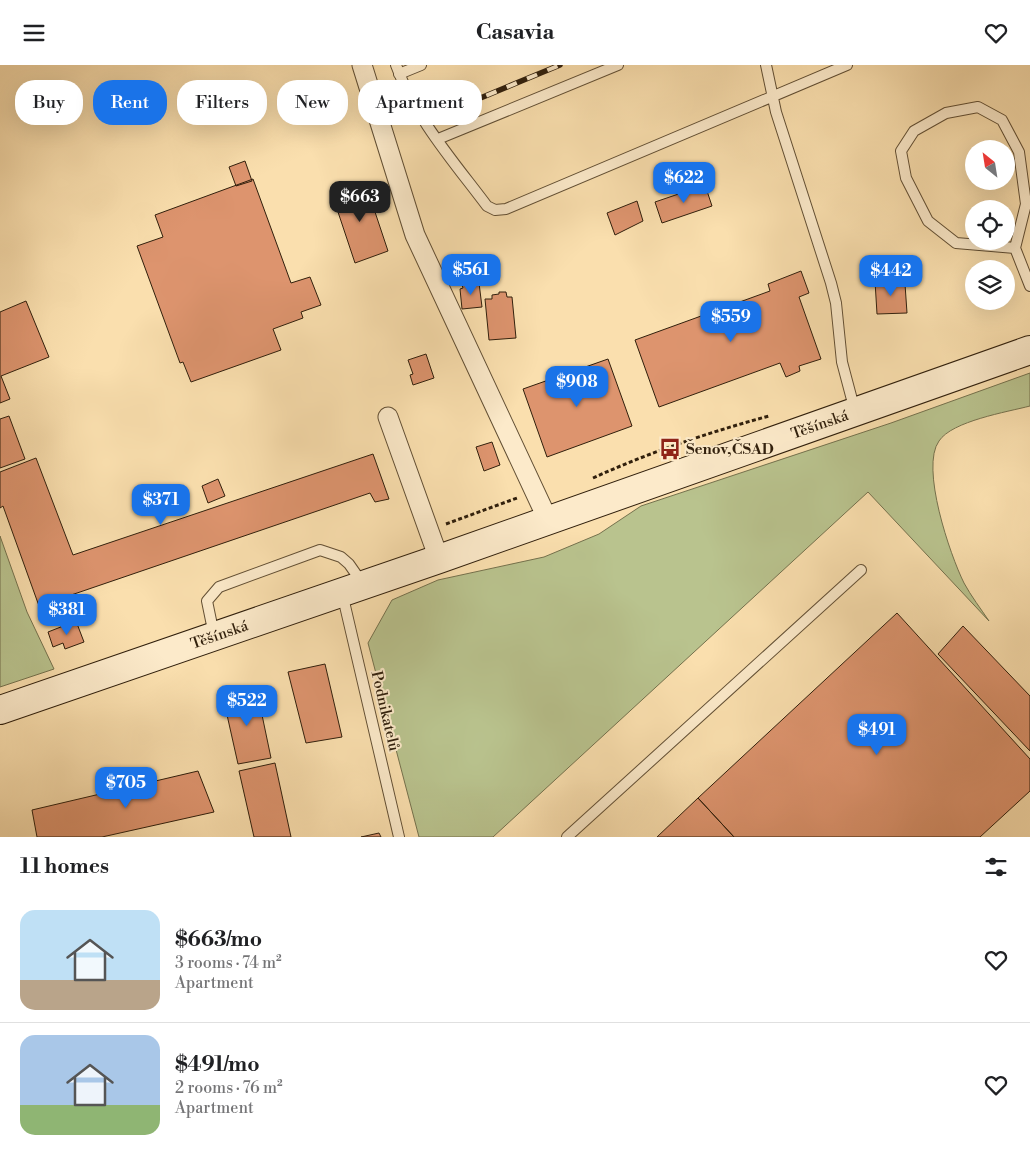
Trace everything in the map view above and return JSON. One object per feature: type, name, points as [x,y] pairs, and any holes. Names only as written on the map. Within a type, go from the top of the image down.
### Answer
[{"type":"main road","name":"Těšínská","points":[[0,710],[439,559],[1030,350]]},
{"type":"street","points":[[362,65],[415,235],[548,520]]},
{"type":"street","points":[[388,417],[439,559]]},
{"type":"lane","points":[[421,65],[398,69],[407,93],[487,206],[495,210],[506,209],[847,65]]},
{"type":"lane","points":[[438,139],[618,65]]},
{"type":"lane","points":[[766,65],[776,111],[831,283],[836,303],[842,362],[856,412]]},
{"type":"lane","points":[[1015,248],[956,243],[928,221],[906,178],[901,151],[914,131],[946,113],[978,107],[1002,120],[1019,152],[1026,204],[1015,248],[1030,285]]},
{"type":"lane","points":[[214,635],[207,601],[219,587],[320,550],[341,557],[349,564],[352,588]]},
{"type":"lane","points":[[567,837],[860,571]]},
{"type":"lane","name":"Podnikatelů","points":[[352,588],[399,837]]},
{"type":"path","points":[[428,530],[535,492]]},
{"type":"green space","points":[[1030,373],[1030,406],[981,418],[955,428],[939,441],[934,453],[935,490],[945,533],[964,583],[989,621],[868,492],[493,837],[419,837],[368,643],[392,600],[438,580],[544,557],[599,534],[641,506],[891,423]]},
{"type":"green space","points":[[0,536],[27,612],[54,669],[0,687]]},
{"type":"building","points":[[245,161],[252,181],[236,186],[229,167]]},
{"type":"building","points":[[253,179],[291,283],[310,277],[321,305],[301,312],[303,318],[273,329],[281,350],[191,382],[183,362],[180,363],[137,246],[163,237],[155,215]]},
{"type":"building","points":[[365,182],[388,251],[355,263],[332,194]]},
{"type":"building","points":[[705,185],[712,206],[662,223],[655,202]]},
{"type":"building","points":[[637,201],[643,221],[615,235],[607,213]]},
{"type":"building","points":[[801,271],[809,293],[799,297],[821,359],[799,366],[800,371],[786,377],[780,363],[659,407],[635,340],[770,291],[768,284]]},
{"type":"building","points":[[900,280],[900,285],[905,284],[907,313],[877,314],[875,281]]},
{"type":"building","points":[[479,283],[482,307],[462,309],[460,289],[463,288],[462,285]]},
{"type":"building","points":[[499,292],[506,292],[507,297],[512,297],[516,338],[489,340],[485,299],[492,299],[492,295],[499,294]]},
{"type":"building","points":[[26,301],[49,357],[1,376],[10,399],[0,403],[0,312]]},
{"type":"building","points":[[426,354],[434,378],[413,385],[410,375],[413,374],[408,360]]},
{"type":"building","points":[[608,359],[632,426],[547,457],[523,389]]},
{"type":"building","points":[[9,416],[25,459],[0,468],[0,419]]},
{"type":"building","points":[[492,442],[500,465],[484,471],[476,447]]},
{"type":"building","points":[[373,454],[389,499],[375,502],[370,493],[39,606],[3,506],[0,508],[0,472],[36,458],[73,555]]},
{"type":"building","points":[[218,479],[225,496],[208,503],[202,486]]},
{"type":"building","points":[[897,613],[1030,759],[1030,791],[980,837],[734,837],[698,798]]},
{"type":"building","points":[[76,621],[84,642],[65,649],[63,643],[53,647],[48,632]]},
{"type":"building","points":[[963,626],[1030,696],[1030,751],[938,654]]},
{"type":"building","points":[[325,664],[342,737],[306,743],[288,672]]},
{"type":"building","points":[[257,691],[271,758],[238,764],[223,697]]},
{"type":"building","points":[[275,763],[291,837],[254,837],[239,771]]},
{"type":"building","points":[[198,771],[214,812],[102,837],[37,837],[32,810]]},
{"type":"building","points":[[698,798],[734,837],[657,837]]},
{"type":"building","points":[[379,833],[381,837],[361,837]]},
{"type":"railway","points":[[482,97],[560,65]]},
{"type":"place","name":"Šenov,ČSAD","points":[[670,449]]}]
